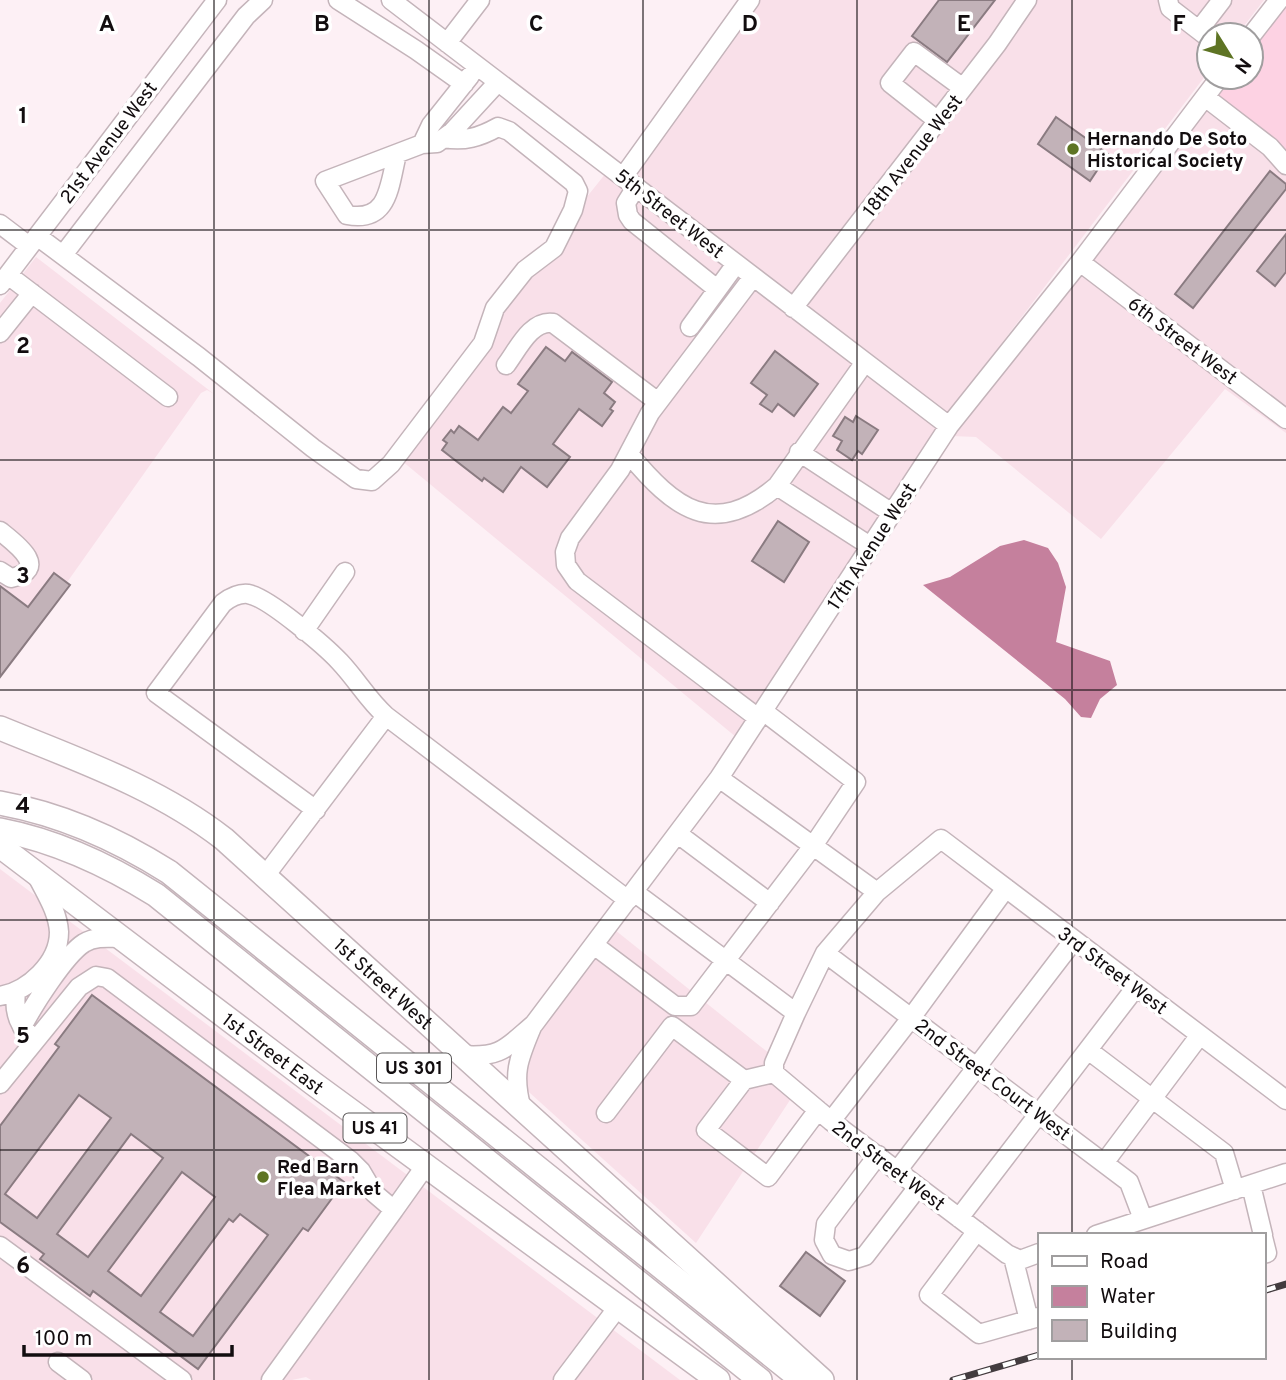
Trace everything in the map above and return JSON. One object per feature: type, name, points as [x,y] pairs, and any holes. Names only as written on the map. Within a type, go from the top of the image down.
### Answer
[{"type":"main road","name":"1st Street West","points":[[0,728],[114,774],[159,796],[214,831],[822,1380]]},
{"type":"main road","name":"US 301","points":[[0,803],[33,810],[82,826],[127,847],[169,872],[802,1380]]},
{"type":"main road","name":"US 301","points":[[2,836],[46,842],[93,860],[136,882],[176,910],[760,1380]]},
{"type":"main road","name":"1st Street East","points":[[2,836],[35,873],[718,1380]]},
{"type":"street","name":"21st Avenue West","points":[[4,280],[217,0]]},
{"type":"street","points":[[63,255],[246,16],[262,0]]},
{"type":"street","points":[[338,0],[464,84]]},
{"type":"street","name":"5th Street West","points":[[391,0],[949,426]]},
{"type":"street","points":[[447,43],[480,0]]},
{"type":"street","points":[[717,289],[632,221],[625,209],[629,182],[750,0]]},
{"type":"street","name":"18th Avenue West","points":[[793,308],[938,121],[1027,0]]},
{"type":"street","points":[[1168,0],[1170,8],[1195,27]]},
{"type":"street","points":[[1211,21],[1222,0]]},
{"type":"street","points":[[1263,21],[1279,0]]},
{"type":"street","points":[[938,121],[890,83],[914,52],[963,88]]},
{"type":"street","points":[[422,145],[431,125],[478,67]]},
{"type":"street","points":[[397,154],[422,145],[437,144],[498,82]]},
{"type":"street","name":"17th Avenue West","points":[[522,1110],[516,1084],[516,1068],[534,1024],[719,778],[949,426],[1080,261],[1210,91]]},
{"type":"street","points":[[1205,97],[1270,147],[1286,164]]},
{"type":"street","points":[[0,224],[63,255],[199,357],[313,448],[356,479],[372,481],[391,464],[483,343],[495,308],[525,270],[554,248],[573,210],[578,191],[565,174],[509,131],[498,127],[483,136],[459,141],[444,138]]},
{"type":"street","name":"6th Street West","points":[[1080,261],[1286,419]]},
{"type":"street","points":[[690,327],[736,264]]},
{"type":"street","points":[[594,945],[675,1006],[691,1006],[813,846],[856,782],[636,628],[577,581],[569,571],[565,552],[570,538],[620,470],[650,413],[753,277]]},
{"type":"street","points":[[4,280],[32,293],[168,397]]},
{"type":"street","points":[[0,333],[32,293]]},
{"type":"street","points":[[506,365],[534,328],[541,323],[554,323],[658,402]]},
{"type":"street","points":[[629,454],[649,478],[696,512],[717,515],[740,509],[760,500],[777,486],[865,362]]},
{"type":"street","points":[[799,452],[892,513]]},
{"type":"street","points":[[777,486],[870,546]]},
{"type":"street","points":[[0,531],[25,552],[29,559],[21,576],[11,578],[0,571]]},
{"type":"street","points":[[304,631],[345,572]]},
{"type":"street","points":[[316,810],[156,693],[223,603],[239,594],[257,597],[304,631],[341,664],[365,696],[386,716],[796,1013]]},
{"type":"street","points":[[265,876],[386,716]]},
{"type":"street","points":[[719,778],[877,892],[825,953],[774,1063],[774,1073],[744,1080],[706,1130],[768,1177],[911,1018],[1006,888]]},
{"type":"street","points":[[678,834],[770,903]]},
{"type":"street","name":"3rd Street West","points":[[877,892],[942,839],[1286,1100]]},
{"type":"street","points":[[35,873],[54,909],[59,931],[58,943],[46,966],[34,980],[8,994],[22,1027],[36,1040]]},
{"type":"street","points":[[22,1027],[71,956],[85,943],[101,937],[122,939]]},
{"type":"street","points":[[897,1171],[1074,940]]},
{"type":"street","name":"2nd Street Court West","points":[[825,953],[1129,1182],[1143,1219]]},
{"type":"street","points":[[0,1084],[79,987],[96,976],[107,978],[351,1161],[361,1171],[373,1193],[394,1210]]},
{"type":"street","points":[[959,1218],[1136,987]]},
{"type":"street","points":[[606,1113],[672,1026],[675,1006]]},
{"type":"street","name":"17th Avenue West","points":[[462,1055],[495,1054],[534,1024]]},
{"type":"street","points":[[672,1026],[744,1080]]},
{"type":"street","points":[[1104,1163],[1200,1035]]},
{"type":"street","points":[[1087,1050],[1224,1153],[1243,1187],[1262,1233]]},
{"type":"street","name":"2nd Street West","points":[[774,1073],[824,1116],[1013,1257]]},
{"type":"street","points":[[878,1155],[826,1224],[824,1240],[832,1255],[849,1261],[865,1256],[918,1187]]},
{"type":"street","points":[[271,1380],[426,1165]]},
{"type":"street","points":[[1102,1233],[1286,1173]]},
{"type":"street","points":[[977,1231],[929,1295],[979,1334],[1034,1319],[1013,1257],[1038,1253]]},
{"type":"street","points":[[0,1246],[182,1380]]},
{"type":"street","points":[[562,1380],[618,1307]]},
{"type":"street","points":[[58,1362],[82,1380]]},
{"type":"shaded area","points":[[760,0],[1017,0],[991,39],[791,297],[633,176]]},
{"type":"shaded area","points":[[1037,0],[1264,0],[1248,21],[1195,21],[1195,89],[947,415],[804,307],[1004,49]]},
{"type":"shaded area","points":[[1286,3],[1286,155],[1208,106],[1219,91],[1265,91],[1265,31]]},
{"type":"shaded area","points":[[1208,106],[1286,155],[1286,410],[1091,261]]},
{"type":"shaded area","points":[[606,173],[939,427],[736,737],[396,456],[494,313]]},
{"type":"shaded area","points":[[36,257],[214,394],[207,390],[201,393],[0,677],[0,303]]},
{"type":"shaded area","points":[[1082,272],[1286,429],[1286,433],[1225,389],[1101,539],[976,437],[952,436]]},
{"type":"shaded area","points":[[0,869],[680,1380],[311,1380],[306,1377],[292,1380],[0,1380]]},
{"type":"shaded area","points":[[615,930],[770,1054],[771,1080],[792,1097],[696,1243],[520,1084],[521,1073],[540,1029]]},
{"type":"water","points":[[1024,540],[1048,548],[1058,563],[1066,587],[1056,642],[1110,661],[1117,685],[1100,699],[1091,718],[1081,717],[1065,699],[923,585],[950,577],[1000,546]]},
{"type":"building","points":[[939,0],[995,0],[947,62],[912,36]]},
{"type":"building","name":"Hernando De Soto Historical Society","points":[[1056,117],[1108,154],[1090,181],[1038,144]]},
{"type":"building","points":[[1270,171],[1286,184],[1286,189],[1193,308],[1175,294]]},
{"type":"building","points":[[1286,234],[1286,272],[1275,286],[1257,271]]},
{"type":"building","points":[[546,347],[565,361],[572,352],[612,382],[604,393],[615,402],[610,409],[613,411],[602,426],[579,409],[553,444],[570,457],[547,487],[521,467],[503,492],[484,478],[482,481],[442,450],[447,443],[443,440],[451,430],[454,433],[459,426],[478,440],[503,407],[511,413],[528,391],[518,384]]},
{"type":"building","points":[[775,351],[818,384],[794,416],[778,404],[772,412],[760,404],[767,395],[751,383]]},
{"type":"building","points":[[856,416],[878,430],[862,454],[858,451],[852,460],[837,450],[842,441],[833,436],[845,417],[853,422]]},
{"type":"building","points":[[778,521],[809,542],[784,582],[752,561]]},
{"type":"building","points":[[54,573],[70,585],[0,677],[0,586],[28,607]]},
{"type":"building","name":"Red Barn Flea Market","points":[[92,995],[344,1182],[308,1231],[303,1228],[198,1369],[93,1291],[90,1296],[40,1259],[44,1254],[0,1222],[0,1126],[59,1047],[55,1044]],"holes":[[[79,1095],[111,1118],[37,1218],[5,1194]],[[131,1134],[163,1158],[88,1257],[57,1234]],[[182,1172],[215,1197],[141,1296],[108,1271]],[[240,1214],[268,1235],[193,1336],[160,1312],[229,1219],[233,1222]]]},
{"type":"building","points":[[806,1252],[845,1281],[820,1316],[780,1286]]},
{"type":"railway","points":[[1265,1290],[1286,1284]]},
{"type":"railway","points":[[953,1380],[1038,1355]]},
{"type":"place","name":"Hernando De Soto Historical Society","points":[[1073,149]]},
{"type":"place","name":"Red Barn Flea Market","points":[[263,1177]]}]
